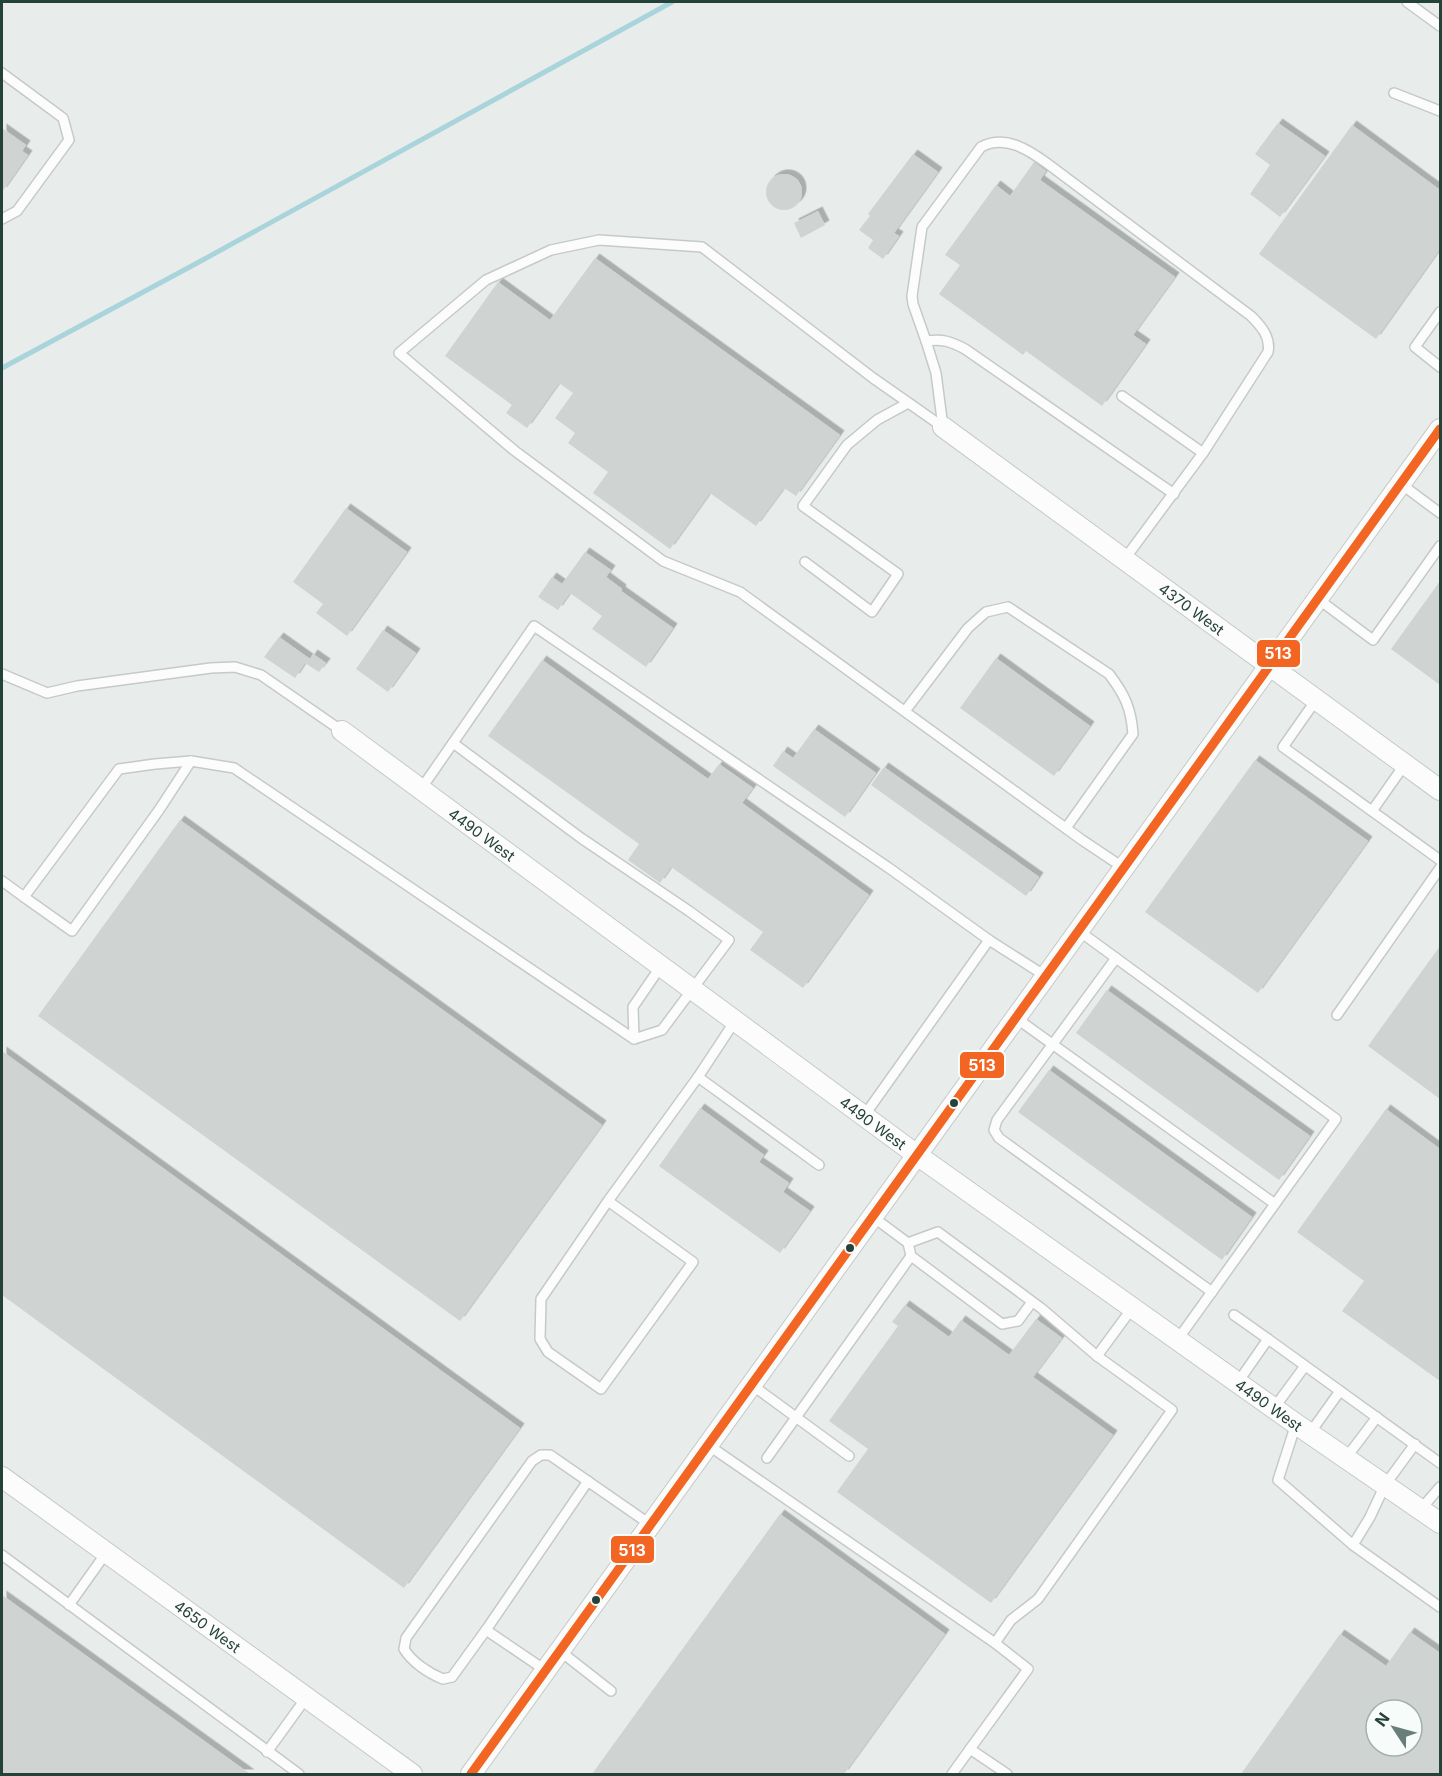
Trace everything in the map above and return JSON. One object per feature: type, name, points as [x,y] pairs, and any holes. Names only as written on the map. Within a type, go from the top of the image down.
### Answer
[{"type":"street","name":"4370 West","points":[[943,427],[1440,790]]},
{"type":"street","points":[[471,1774],[1440,429]]},
{"type":"street","name":"4490 West","points":[[342,731],[917,1155],[1440,1523]]},
{"type":"street","name":"4650 West","points":[[2,1477],[412,1774]]},
{"type":"lane","points":[[1407,2],[1440,26]]},
{"type":"lane","points":[[2,73],[63,118],[69,140],[17,211],[2,219]]},
{"type":"lane","points":[[1394,93],[1440,111]]},
{"type":"lane","points":[[943,427],[936,373],[912,296],[922,227],[981,147],[992,142],[1020,146],[1048,164],[1251,316],[1264,332],[1269,343],[1268,352],[1203,453],[1124,560]]},
{"type":"lane","points":[[943,427],[873,378],[702,247],[599,240],[551,250],[486,280],[399,352],[515,451],[663,561],[740,591],[1124,868]]},
{"type":"lane","points":[[1440,312],[1415,347],[1440,367]]},
{"type":"lane","points":[[926,341],[950,341],[964,349],[1174,494]]},
{"type":"lane","points":[[1122,396],[1203,453]]},
{"type":"lane","points":[[805,562],[872,612],[898,574],[802,506],[847,445],[877,420],[908,403]]},
{"type":"lane","points":[[1401,484],[1440,513]]},
{"type":"lane","points":[[1318,599],[1373,640],[1440,546]]},
{"type":"lane","points":[[905,711],[968,628],[986,612],[1008,607],[1109,674],[1121,689],[1132,714],[1133,734],[1066,828]]},
{"type":"lane","points":[[421,789],[534,626],[879,861],[989,940],[1047,976]]},
{"type":"lane","points":[[2,674],[47,693],[88,684],[211,668],[235,668],[261,675],[342,731]]},
{"type":"lane","points":[[1316,700],[1283,747],[1440,860]]},
{"type":"lane","points":[[453,743],[580,838],[729,940],[662,1030],[634,1039]]},
{"type":"lane","points":[[24,897],[118,769],[191,761],[234,768],[634,1039]]},
{"type":"lane","points":[[2,881],[72,931],[159,810],[191,761]]},
{"type":"lane","points":[[1372,811],[1405,764]]},
{"type":"lane","points":[[1338,1015],[1440,868]]},
{"type":"lane","points":[[1079,931],[1336,1119],[1178,1340]]},
{"type":"lane","points":[[864,1116],[989,940]]},
{"type":"lane","points":[[1116,958],[997,1120],[995,1134],[1212,1292]]},
{"type":"lane","points":[[634,1039],[633,1007],[661,966]]},
{"type":"lane","points":[[1017,1018],[1275,1204]]},
{"type":"lane","points":[[608,1201],[693,1262],[601,1389],[548,1352],[540,1339],[541,1299],[608,1201],[698,1077],[735,1021]]},
{"type":"lane","points":[[698,1077],[819,1165]]},
{"type":"lane","points":[[873,1217],[908,1243],[911,1256],[1002,1324],[1018,1321],[1032,1302]]},
{"type":"lane","points":[[908,1243],[938,1232],[1032,1302],[1097,1356],[1172,1410],[1038,1599],[1011,1620],[995,1643]]},
{"type":"lane","points":[[767,1458],[911,1256]]},
{"type":"lane","points":[[1097,1356],[1133,1307]]},
{"type":"lane","points":[[1234,1315],[1440,1463]]},
{"type":"lane","points":[[1238,1382],[1268,1339]]},
{"type":"lane","points":[[1274,1408],[1305,1366]]},
{"type":"lane","points":[[752,1385],[849,1456]]},
{"type":"lane","points":[[1340,1391],[1303,1428],[1278,1480],[1353,1545],[1440,1607]]},
{"type":"lane","points":[[1346,1458],[1377,1417]]},
{"type":"lane","points":[[708,1444],[1028,1668],[952,1774]]},
{"type":"lane","points":[[1353,1545],[1385,1485],[1414,1444]]},
{"type":"lane","points":[[588,1481],[452,1677],[443,1679],[435,1676],[409,1657],[404,1648],[406,1638],[532,1461],[541,1455],[550,1455],[588,1481],[651,1525]]},
{"type":"lane","points":[[1421,1509],[1440,1487]]},
{"type":"lane","points":[[69,1605],[106,1553]]},
{"type":"lane","points":[[2,1556],[299,1774]]},
{"type":"lane","points":[[486,1629],[545,1671]]},
{"type":"lane","points":[[560,1651],[611,1691]]},
{"type":"lane","points":[[267,1752],[306,1698]]},
{"type":"lane","points":[[970,1749],[1007,1774]]},
{"type":"building","points":[[1278,123],[1325,156],[1280,217],[1250,194],[1270,165],[1255,154]]},
{"type":"building","points":[[1352,125],[1440,190],[1440,249],[1376,339],[1259,254]]},
{"type":"building","points":[[2,128],[26,145],[22,151],[28,155],[2,192]]},
{"type":"building","points":[[913,154],[938,172],[894,233],[899,236],[883,259],[868,248],[873,240],[859,230],[870,216],[868,214]]},
{"type":"building","points":[[1034,162],[1046,171],[1040,180],[1175,277],[1133,335],[1146,344],[1102,406],[1026,351],[1023,355],[939,294],[960,265],[945,255],[996,185],[1010,196]]},
{"type":"building","points":[[784,174],[797,179],[802,192],[797,205],[784,210],[771,205],[766,192],[771,179]]},
{"type":"building","points":[[818,211],[825,225],[801,238],[794,223]]},
{"type":"building","points":[[595,258],[840,435],[796,496],[784,488],[756,526],[710,493],[670,549],[593,493],[608,472],[568,443],[575,433],[555,418],[573,393],[559,383],[527,428],[506,413],[512,405],[445,356],[498,282],[550,320]]},
{"type":"building","points":[[346,508],[407,552],[347,636],[316,613],[323,604],[293,582]]},
{"type":"building","points":[[585,552],[611,570],[606,577],[622,589],[621,591],[673,628],[646,667],[592,629],[602,616],[570,593],[558,610],[538,597],[552,577],[562,584]]},
{"type":"building","points":[[1440,581],[1440,685],[1391,649]]},
{"type":"building","points":[[383,630],[416,653],[388,692],[356,669]]},
{"type":"building","points":[[279,637],[310,659],[313,654],[326,663],[319,672],[305,663],[295,678],[264,657]]},
{"type":"building","points":[[996,658],[1090,726],[1054,776],[960,708]]},
{"type":"building","points":[[542,660],[708,779],[719,764],[753,788],[742,803],[869,895],[803,988],[750,950],[763,932],[671,867],[660,883],[628,860],[639,844],[488,736]]},
{"type":"building","points":[[814,729],[876,773],[845,817],[773,766],[783,751],[793,758]]},
{"type":"building","points":[[1255,760],[1368,841],[1258,993],[1145,912]]},
{"type":"building","points":[[884,767],[1039,877],[1026,896],[871,785]]},
{"type":"building","points":[[180,820],[602,1125],[460,1321],[38,1016]]},
{"type":"building","points":[[1440,946],[1440,1099],[1368,1046]]},
{"type":"building","points":[[1107,990],[1310,1136],[1279,1180],[1076,1033]]},
{"type":"building","points":[[2,1051],[520,1428],[404,1588],[2,1295]]},
{"type":"building","points":[[1049,1070],[1252,1217],[1222,1260],[1018,1112]]},
{"type":"building","points":[[700,1108],[764,1155],[759,1162],[789,1183],[783,1192],[810,1211],[780,1253],[659,1166]]},
{"type":"building","points":[[1386,1109],[1440,1149],[1440,1381],[1342,1311],[1364,1281],[1297,1232]]},
{"type":"building","points":[[905,1305],[949,1337],[961,1320],[1009,1355],[1036,1319],[1062,1338],[1033,1377],[1113,1435],[991,1603],[837,1492],[868,1449],[829,1421],[898,1326],[892,1322]]},
{"type":"building","points":[[780,1514],[945,1634],[844,1774],[592,1774]]},
{"type":"building","points":[[2,1595],[250,1774],[2,1774]]},
{"type":"building","points":[[1410,1632],[1440,1653],[1440,1774],[1241,1774],[1340,1634],[1386,1666]]},
{"type":"waterway","points":[[2,368],[672,2]]},
{"type":"transit line","name":"513","points":[[471,1774],[1440,429]]}]
